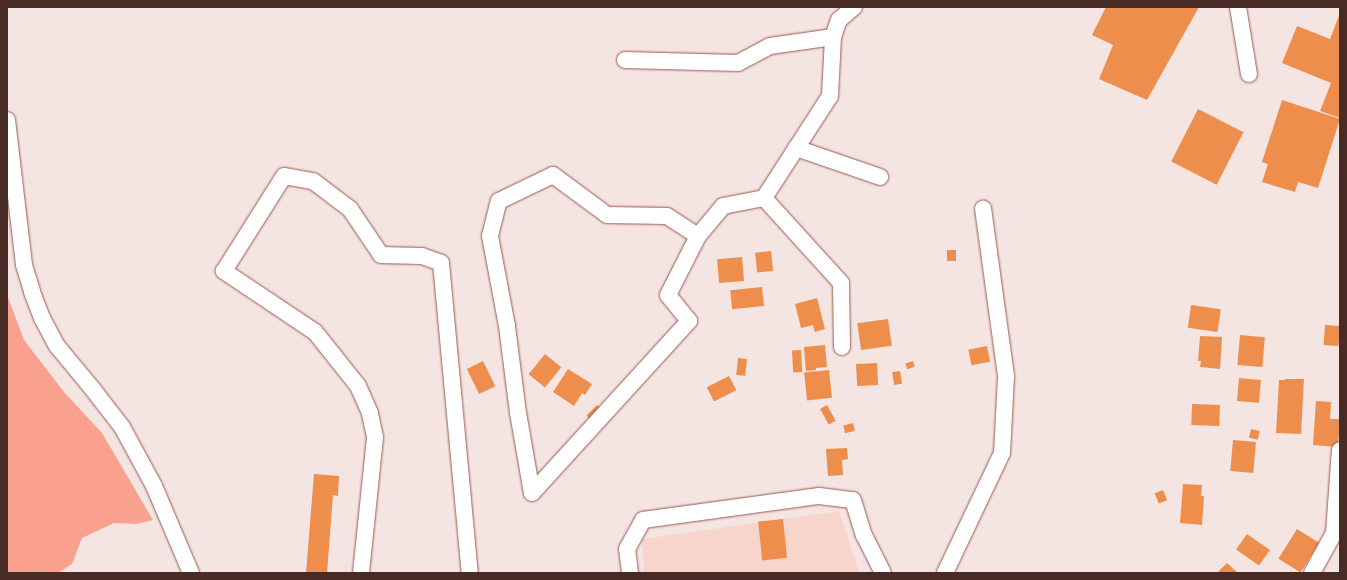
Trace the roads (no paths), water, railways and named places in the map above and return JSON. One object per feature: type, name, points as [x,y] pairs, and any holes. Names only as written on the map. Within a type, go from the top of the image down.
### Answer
[{"type":"street","points":[[698,236],[667,216],[607,215],[553,175],[499,202],[490,236],[507,326],[518,413],[532,493],[689,321],[668,295],[698,236],[723,206],[764,198],[830,96],[833,37],[839,20],[854,7]]},
{"type":"street","points":[[1238,7],[1249,74]]},
{"type":"street","points":[[625,60],[738,63],[770,46],[833,37]]},
{"type":"street","points":[[7,120],[24,265],[42,318],[57,346],[91,386],[122,427],[154,486],[191,573]]},
{"type":"street","points":[[796,148],[880,177]]},
{"type":"street","points":[[361,573],[375,437],[370,412],[358,386],[315,332],[224,271],[284,176],[313,181],[350,209],[381,255],[422,256],[441,263],[470,573]]},
{"type":"street","points":[[764,198],[841,283],[842,347]]},
{"type":"street","points":[[945,573],[1002,453],[1006,376],[983,209]]},
{"type":"street","points":[[1312,573],[1334,533],[1340,450]]},
{"type":"street","points":[[630,573],[627,549],[643,520],[819,496],[853,500],[864,535],[883,573]]}]
